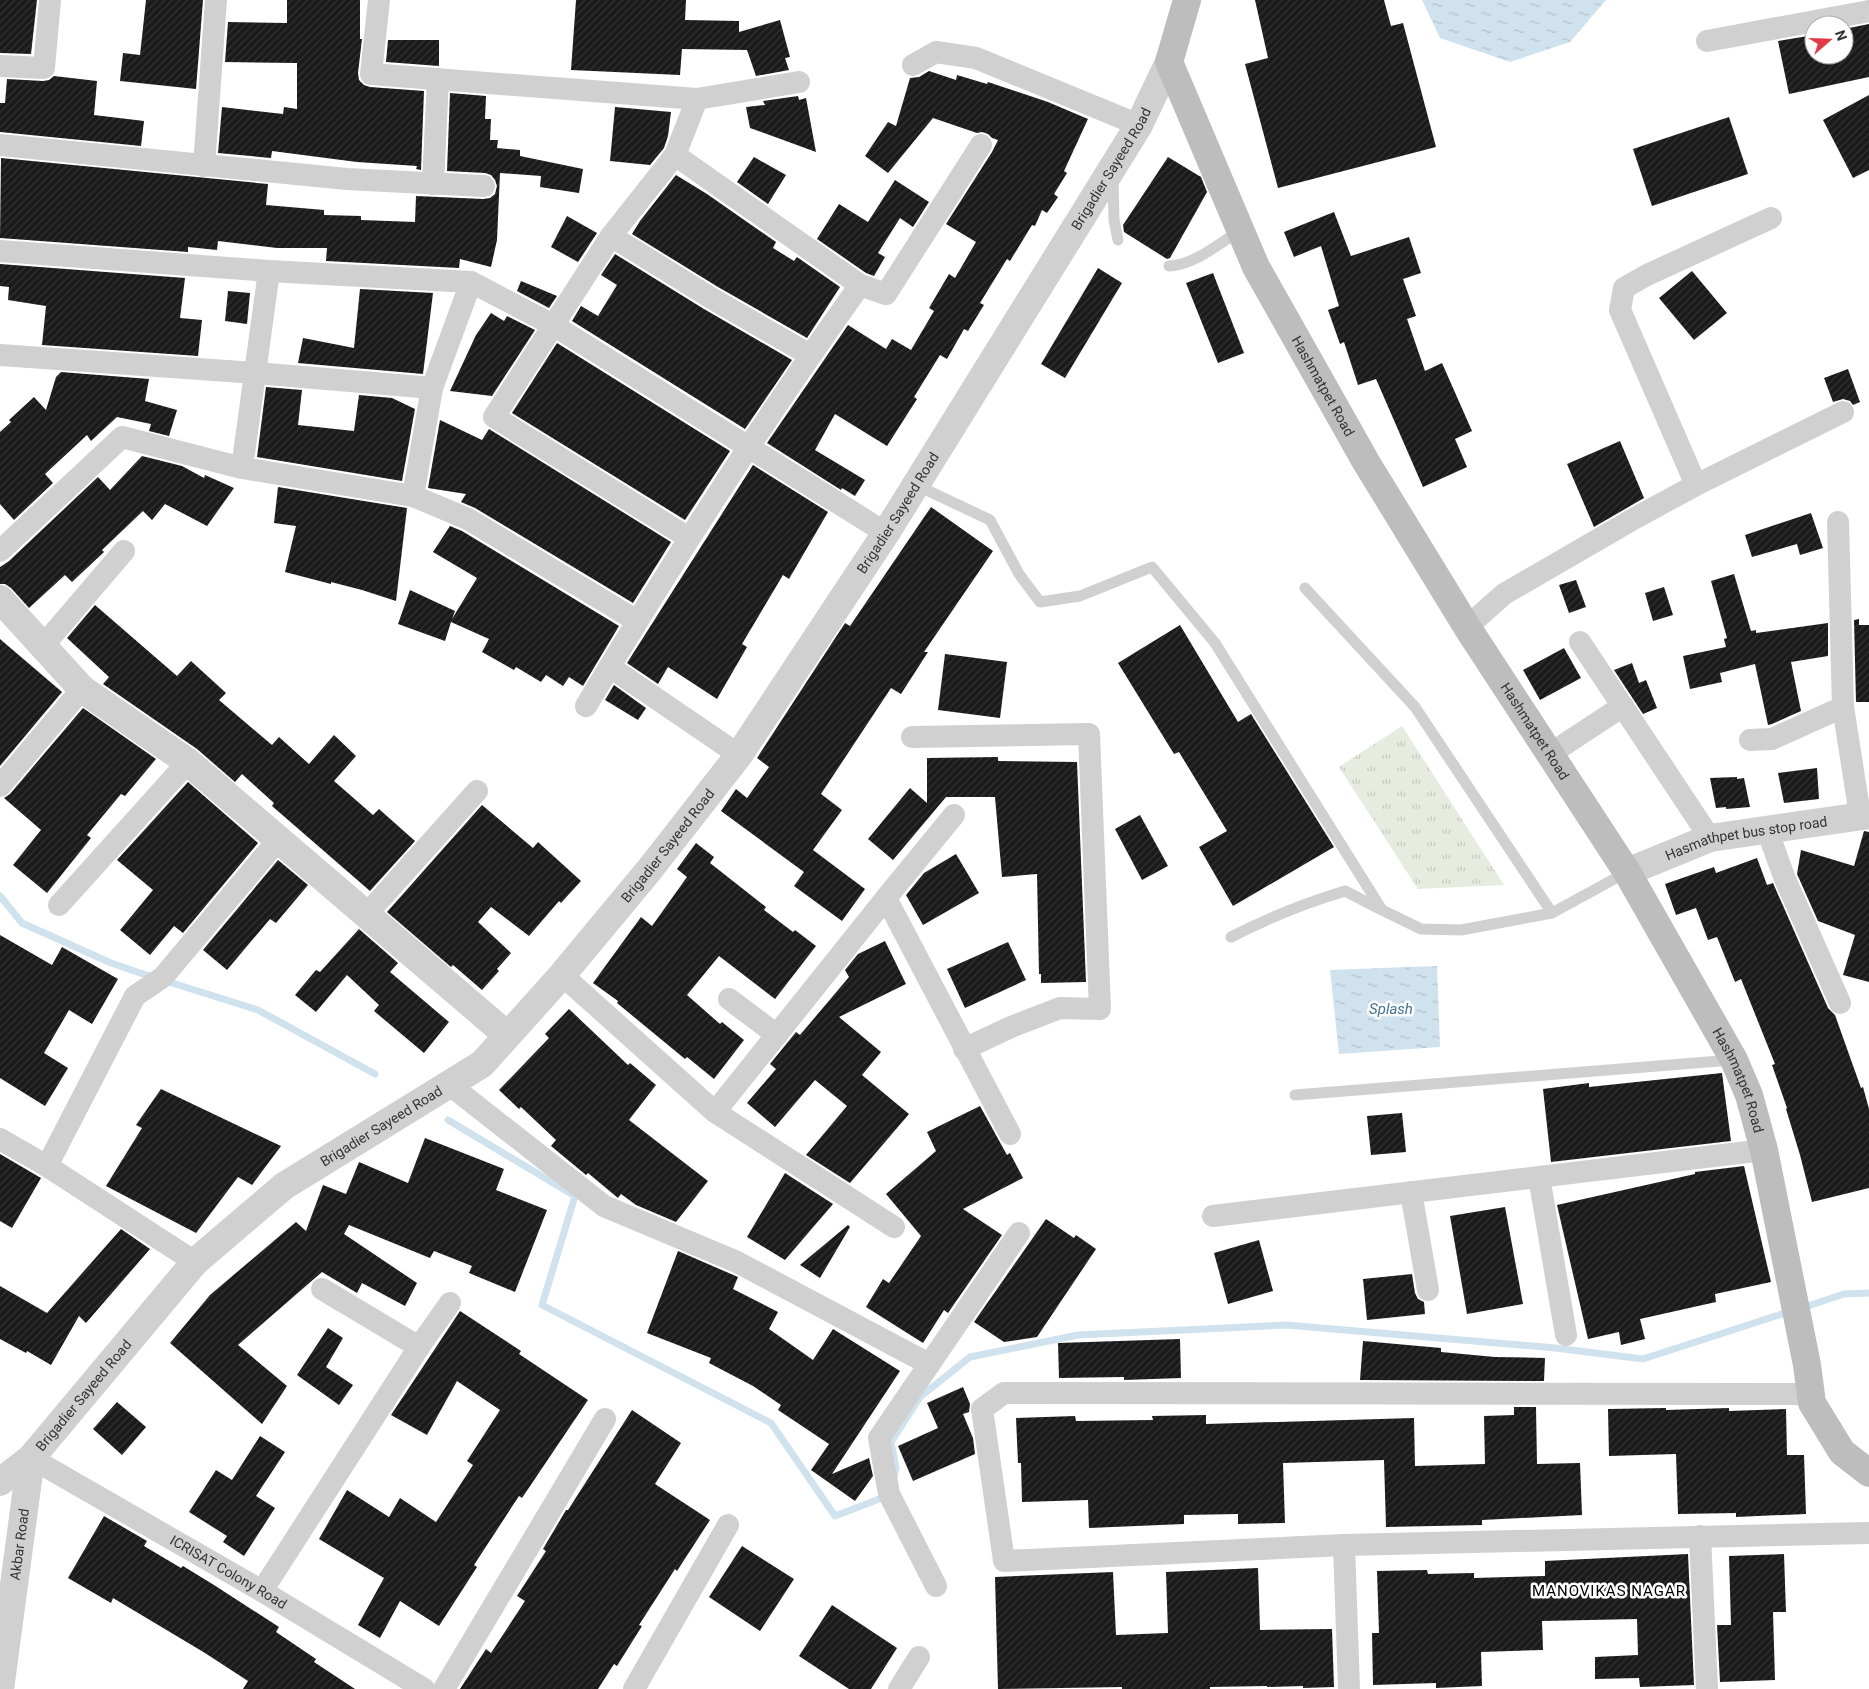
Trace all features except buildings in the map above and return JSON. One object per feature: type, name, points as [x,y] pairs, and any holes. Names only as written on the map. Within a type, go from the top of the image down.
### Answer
[{"type":"main road","points":[[1169,62],[1187,0]]},
{"type":"main road","name":"Hashmatpet Road","points":[[1169,62],[1256,267],[1361,454],[1467,627],[1627,872],[1734,1060],[1749,1095],[1764,1150],[1807,1364],[1812,1403],[1842,1452],[1869,1473]]},
{"type":"street","points":[[0,66],[44,68],[50,0]]},
{"type":"street","points":[[204,166],[216,0]]},
{"type":"street","points":[[379,0],[372,74],[698,99],[799,82]]},
{"type":"street","points":[[1707,41],[1869,11]]},
{"type":"street","points":[[913,65],[936,52],[976,58],[1139,125]]},
{"type":"street","name":"Brigadier Sayeed Road","points":[[0,1482],[31,1458],[195,1262],[284,1186],[482,1064],[562,975],[650,869],[739,755],[886,533],[1139,125],[1169,62]]},
{"type":"street","points":[[433,184],[438,79]]},
{"type":"street","points":[[688,538],[494,417],[611,236],[675,155],[698,99]]},
{"type":"street","points":[[0,145],[348,179],[484,186]]},
{"type":"street","points":[[675,155],[860,285],[886,294],[981,145]]},
{"type":"street","points":[[1696,485],[1620,310],[1624,288],[1647,275],[1771,218]]},
{"type":"street","points":[[611,236],[711,298],[810,355]]},
{"type":"street","points":[[0,251],[269,271],[471,282],[553,325],[886,533]]},
{"type":"street","points":[[242,468],[269,271]]},
{"type":"street","points":[[412,496],[432,388],[471,282]]},
{"type":"street","points":[[586,706],[688,538],[750,448],[810,355],[860,285]]},
{"type":"street","points":[[0,355],[256,373],[432,388]]},
{"type":"street","points":[[1467,627],[1504,594],[1696,485],[1843,412]]},
{"type":"street","points":[[0,551],[122,437],[242,468],[412,496],[468,519],[637,621]]},
{"type":"street","points":[[1838,522],[1843,707],[1865,815]]},
{"type":"street","points":[[42,647],[124,551]]},
{"type":"street","points":[[0,599],[82,689],[188,762],[507,1035]]},
{"type":"street","points":[[1580,642],[1710,838]]},
{"type":"street","points":[[610,667],[739,755]]},
{"type":"street","points":[[0,786],[82,689]]},
{"type":"street","points":[[1550,754],[1623,706]]},
{"type":"street","points":[[1750,740],[1772,739],[1843,707]]},
{"type":"street","points":[[912,737],[1089,734],[1100,1009],[1060,1008],[1027,1020],[964,1049]]},
{"type":"street","points":[[59,905],[188,762]]},
{"type":"street","points":[[366,915],[477,791]]},
{"type":"street","points":[[715,1112],[954,815]]},
{"type":"street","name":"Hasmathpet bus stop road","points":[[1627,872],[1710,838],[1865,815]]},
{"type":"street","points":[[1767,830],[1785,879],[1840,1003]]},
{"type":"street","points":[[47,1166],[135,996],[163,976],[278,840]]},
{"type":"street","points":[[886,898],[1010,1134]]},
{"type":"street","points":[[562,975],[715,1112],[894,1227]]},
{"type":"street","points":[[729,999],[777,1034]]},
{"type":"street","points":[[450,1084],[604,1206],[738,1262],[929,1364]]},
{"type":"street","points":[[0,1140],[47,1166],[195,1262]]},
{"type":"street","points":[[1213,1216],[1764,1150]]},
{"type":"street","points":[[1539,1177],[1566,1335]]},
{"type":"street","points":[[1411,1192],[1428,1290]]},
{"type":"street","points":[[936,1586],[889,1494],[879,1438],[1019,1233]]},
{"type":"street","points":[[322,1289],[419,1347]]},
{"type":"street","points":[[262,1591],[419,1347],[450,1303]]},
{"type":"street","points":[[1810,1394],[1004,1393],[982,1409],[1004,1561],[1344,1545],[1868,1533]]},
{"type":"street","points":[[444,1689],[605,1419]]},
{"type":"street","name":"ICRISAT Colony Road","points":[[31,1458],[262,1591],[424,1689]]},
{"type":"street","name":"Akbar Road","points":[[0,1689],[31,1458]]},
{"type":"street","points":[[634,1689],[728,1525]]},
{"type":"street","points":[[1700,1536],[1707,1689]]},
{"type":"street","points":[[1344,1545],[1349,1689]]},
{"type":"street","points":[[899,1689],[919,1657]]},
{"type":"lane","points":[[1112,168],[1114,220],[1118,240]]},
{"type":"lane","points":[[1169,266],[1190,261],[1241,230]]},
{"type":"lane","points":[[916,485],[990,520],[1019,574],[1040,602],[1080,596],[1152,567],[1215,643],[1382,910]]},
{"type":"lane","points":[[1305,588],[1415,707],[1552,912]]},
{"type":"lane","points":[[1231,937],[1263,920],[1305,903],[1344,891],[1421,929],[1461,930],[1552,912],[1627,872]]},
{"type":"lane","points":[[1295,1095],[1734,1060]]},
{"type":"green space","points":[[1402,726],[1504,885],[1418,889],[1339,767]]},
{"type":"water","points":[[1422,0],[1606,0],[1570,42],[1510,62],[1440,38]]},
{"type":"water","name":"Splash","points":[[1437,966],[1440,1047],[1339,1054],[1330,970]]},
{"type":"waterway","points":[[0,896],[22,923],[111,963],[155,978]]},
{"type":"waterway","points":[[166,981],[258,1010],[375,1074]]},
{"type":"waterway","points":[[448,1120],[575,1196],[542,1305],[771,1423],[835,1516],[887,1496]]},
{"type":"waterway","points":[[1802,1308],[1844,1294],[1869,1293]]},
{"type":"waterway","points":[[894,1477],[896,1468],[891,1442],[920,1397],[970,1357],[1078,1335],[1286,1325],[1555,1348],[1643,1359],[1791,1311]]},
{"type":"district","name":"MANOVIKAS NAGAR","points":[[1609,1591]]}]
